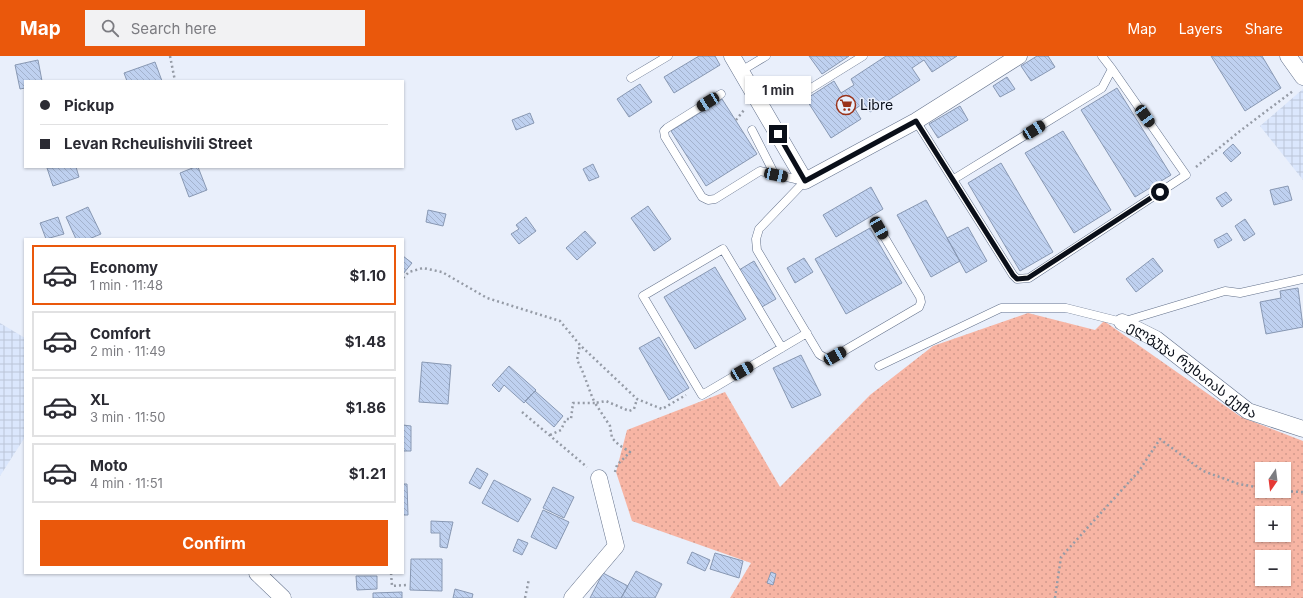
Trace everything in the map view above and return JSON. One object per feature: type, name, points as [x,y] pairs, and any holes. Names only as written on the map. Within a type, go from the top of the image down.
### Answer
[{"type":"street","points":[[732,56],[805,181],[916,121],[1019,56]]},
{"type":"street","points":[[1288,56],[1300,83]]},
{"type":"street","name":"ელგუჯა რუხაიას ქუჩა","points":[[1122,322],[1156,339],[1248,411],[1303,429]]},
{"type":"street","points":[[572,598],[616,546],[600,482]]},
{"type":"street","points":[[258,574],[283,598]]},
{"type":"lane","points":[[631,78],[668,56]]},
{"type":"lane","points":[[741,71],[766,56]]},
{"type":"lane","points":[[800,95],[863,56]]},
{"type":"lane","points":[[916,121],[954,179],[1013,275],[1017,279],[1028,278],[1186,175],[1102,56]]},
{"type":"lane","points":[[954,179],[1102,88],[1112,70]]},
{"type":"lane","points":[[721,94],[664,131],[665,136],[702,197],[708,200],[715,199],[760,171],[805,181]]},
{"type":"lane","points":[[752,130],[776,175]]},
{"type":"lane","points":[[805,181],[759,229],[756,239],[757,250],[819,354],[827,358],[919,307],[921,302],[920,297],[879,228]]},
{"type":"lane","points":[[782,348],[723,249],[643,296],[702,395],[782,348],[807,333]]},
{"type":"lane","points":[[1122,322],[1225,291],[1240,293],[1303,279]]},
{"type":"lane","name":"ელგუჯა რუხაიას ქუჩა","points":[[879,366],[1001,308],[1066,308],[1122,322]]},
{"type":"path","points":[[170,56],[176,80]]},
{"type":"path","points":[[1186,175],[1300,83]]},
{"type":"path","points":[[404,277],[409,272],[423,268],[442,272],[487,298],[560,321],[580,345],[637,399],[662,409],[697,388]]},
{"type":"path","points":[[522,412],[600,482],[609,484],[617,478],[615,471],[617,465],[630,452],[619,445],[612,438],[610,426],[595,403],[587,387],[583,371],[577,360],[580,345]]},
{"type":"path","points":[[550,436],[561,430],[566,419],[571,419],[573,403],[595,403],[606,401],[630,411],[634,409],[637,399]]},
{"type":"path","points":[[1055,598],[1061,557],[1139,471],[1160,439],[1203,471],[1239,484],[1255,487]]},
{"type":"path","points":[[1291,491],[1303,492]]},
{"type":"path","points":[[391,574],[392,586],[406,585]]},
{"type":"path","points":[[525,598],[529,579]]},
{"type":"shaded area","points":[[1303,89],[1303,180],[1260,126]]},
{"type":"shaded area","points":[[1028,313],[1095,330],[1104,321],[1241,417],[1303,441],[1303,598],[730,598],[751,563],[632,521],[616,472],[627,430],[725,392],[780,487],[870,395],[933,346]]},
{"type":"shaded area","points":[[0,323],[24,337],[24,439],[0,476]]},
{"type":"building","points":[[699,56],[715,56],[720,65],[674,93],[664,77]]},
{"type":"building","points":[[809,56],[849,56],[822,74]]},
{"type":"building","points":[[886,56],[957,56],[932,72],[924,60],[912,68],[920,80],[870,112],[864,103],[855,109],[861,119],[831,138],[806,99],[834,81],[841,93],[854,85],[851,79]]},
{"type":"building","points":[[1037,56],[1048,56],[1055,67],[1031,81],[1021,66]]},
{"type":"building","points":[[1211,56],[1262,56],[1281,88],[1245,111]]},
{"type":"building","points":[[38,60],[42,80],[24,80],[24,88],[20,89],[15,65]]},
{"type":"building","points":[[155,62],[162,80],[127,80],[124,73]]},
{"type":"building","points":[[1007,77],[1015,89],[1000,97],[993,86]]},
{"type":"building","points":[[640,84],[652,102],[629,117],[617,99]]},
{"type":"building","points":[[1117,88],[1171,175],[1135,197],[1081,110]]},
{"type":"building","points":[[722,99],[757,154],[706,186],[671,131]]},
{"type":"building","points":[[960,106],[968,120],[938,138],[929,124]]},
{"type":"building","points":[[530,113],[534,123],[516,130],[512,120]]},
{"type":"building","points":[[1063,131],[1111,210],[1074,233],[1025,153]]},
{"type":"building","points":[[1233,144],[1241,153],[1231,162],[1223,153]]},
{"type":"building","points":[[1001,163],[1053,252],[1020,271],[968,183]]},
{"type":"building","points":[[593,164],[599,177],[589,181],[583,169]]},
{"type":"building","points":[[47,168],[76,168],[79,177],[53,186]]},
{"type":"building","points":[[192,168],[198,168],[207,190],[189,197],[180,173]]},
{"type":"building","points":[[1288,186],[1292,200],[1274,205],[1270,190]]},
{"type":"building","points":[[871,187],[883,209],[836,237],[823,215]]},
{"type":"building","points":[[1226,192],[1232,200],[1222,207],[1216,198]]},
{"type":"building","points":[[926,200],[960,261],[931,277],[897,215]]},
{"type":"building","points":[[648,206],[671,239],[654,251],[631,218]]},
{"type":"building","points":[[88,207],[101,234],[91,238],[76,238],[66,217]]},
{"type":"building","points":[[428,210],[446,214],[443,226],[426,222]]},
{"type":"building","points":[[58,217],[64,234],[46,238],[40,223]]},
{"type":"building","points":[[526,217],[536,231],[519,244],[511,234],[519,229],[516,225]]},
{"type":"building","points":[[1245,219],[1255,234],[1244,241],[1235,226]]},
{"type":"building","points":[[968,227],[987,261],[966,273],[947,238]]},
{"type":"building","points":[[870,228],[902,283],[846,314],[815,259]]},
{"type":"building","points":[[585,231],[596,243],[577,260],[566,248]]},
{"type":"building","points":[[1227,233],[1232,240],[1218,248],[1214,240]]},
{"type":"building","points":[[404,257],[412,263],[404,273]]},
{"type":"building","points":[[804,258],[813,272],[795,283],[787,268]]},
{"type":"building","points":[[1153,258],[1163,271],[1136,292],[1126,279]]},
{"type":"building","points":[[754,261],[776,299],[760,308],[739,270]]},
{"type":"building","points":[[715,267],[746,319],[695,349],[664,297]]},
{"type":"building","points":[[1298,288],[1303,327],[1266,334],[1260,302],[1281,298],[1280,291]]},
{"type":"building","points":[[659,337],[689,388],[669,400],[639,348]]},
{"type":"building","points":[[801,355],[821,395],[792,408],[773,368]]},
{"type":"building","points":[[422,362],[451,365],[448,404],[419,402]]},
{"type":"building","points":[[509,366],[536,390],[524,403],[504,385],[499,392],[492,385]]},
{"type":"building","points":[[535,391],[563,416],[554,427],[525,401]]},
{"type":"building","points":[[404,425],[411,426],[411,451],[404,451]]},
{"type":"building","points":[[477,468],[488,474],[480,489],[469,483]]},
{"type":"building","points":[[494,480],[531,499],[518,522],[482,503]]},
{"type":"building","points":[[404,484],[407,484],[408,515],[404,515]]},
{"type":"building","points":[[553,487],[574,497],[564,518],[543,508]]},
{"type":"building","points":[[543,510],[569,522],[556,549],[531,537]]},
{"type":"building","points":[[431,521],[453,522],[447,548],[440,547],[440,533],[431,533]]},
{"type":"building","points":[[518,539],[528,543],[522,555],[513,551]]},
{"type":"building","points":[[692,552],[710,560],[705,571],[687,563]]},
{"type":"building","points":[[715,553],[743,561],[739,578],[710,569]]},
{"type":"building","points":[[411,559],[442,559],[442,591],[410,590]]},
{"type":"building","points":[[636,571],[662,584],[655,598],[621,598]]},
{"type":"building","points":[[771,572],[776,574],[773,585],[767,583]]},
{"type":"building","points":[[603,573],[628,586],[621,598],[590,598]]},
{"type":"building","points":[[356,576],[377,576],[377,589],[357,590]]},
{"type":"building","points":[[455,589],[473,594],[472,598],[453,598]]},
{"type":"building","points":[[402,592],[402,598],[373,598],[373,593]]},
{"type":"place","name":"Libre","points":[[846,105]]},
{"type":"route","points":[[778,134],[805,181],[916,121],[954,179],[1013,275],[1017,279],[1028,278],[1160,192]]}]
